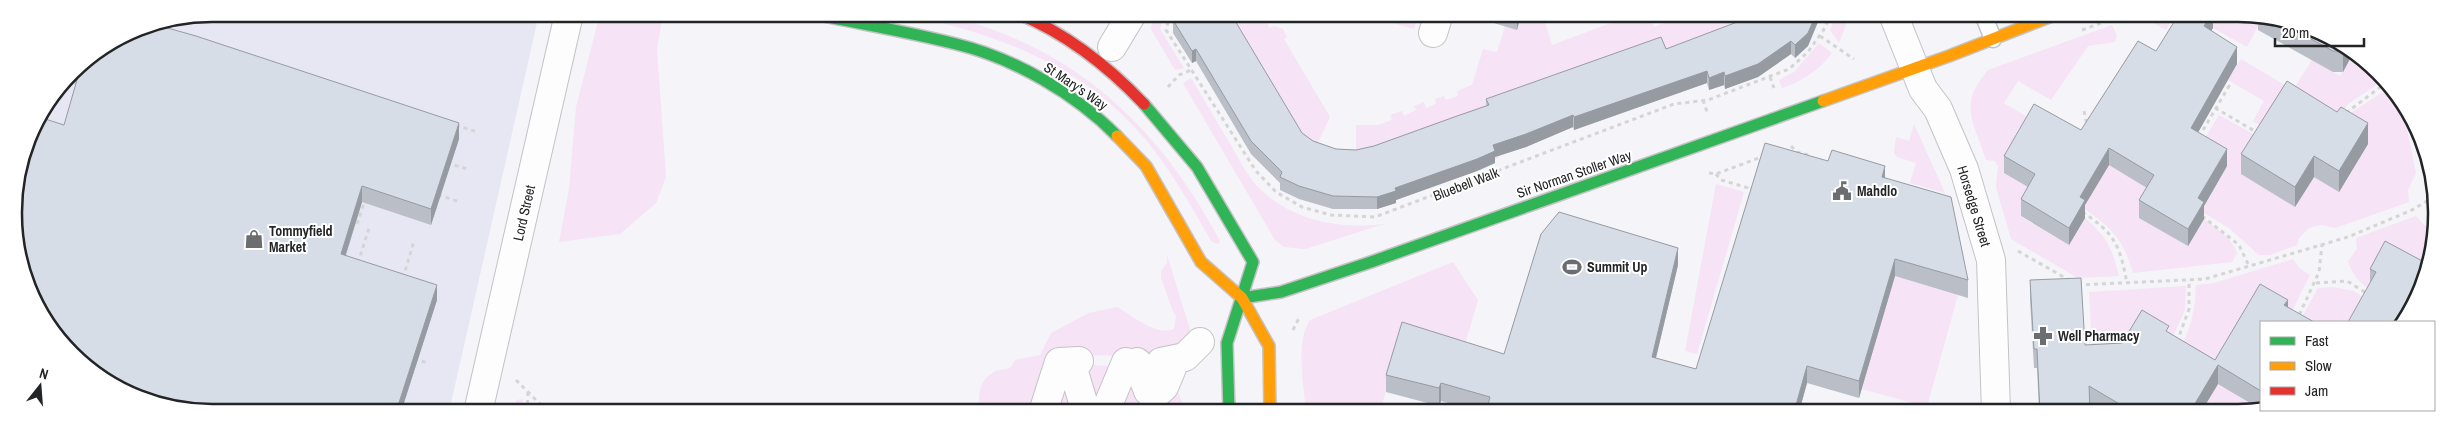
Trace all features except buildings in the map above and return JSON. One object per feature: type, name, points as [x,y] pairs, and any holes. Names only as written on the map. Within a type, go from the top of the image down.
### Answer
[{"type":"main road","name":"St Mary's Way","points":[[852,22],[958,44],[1014,65],[1051,85],[1094,113],[1146,166],[1201,262],[1242,298],[1269,346],[1270,404]]},
{"type":"main road","name":"St Mary's Way","points":[[1035,22],[1068,39],[1100,63],[1176,140],[1219,202],[1253,262],[1226,343],[1229,404]]},
{"type":"main road","name":"Sir Norman Stoller Way","points":[[1242,298],[1281,292],[1308,283],[1914,69],[2037,22]]},
{"type":"street","name":"Lord Street","points":[[480,404],[568,22]]},
{"type":"street","points":[[1112,47],[1127,22]]},
{"type":"street","name":"Horsedge Street","points":[[1896,22],[1923,89],[1938,110],[1964,169],[1991,260],[1996,404]]},
{"type":"street","points":[[1112,404],[1144,362],[1185,357],[1200,342]]},
{"type":"street","points":[[1046,404],[1060,362],[1076,362],[1084,404]]},
{"type":"lane","points":[[1986,22],[1993,40]]},
{"type":"path","name":"Bluebell Walk","points":[[1168,22],[1166,30],[1191,70],[1256,170],[1276,192],[1302,207],[1331,215],[1375,217],[1674,104],[1704,100],[1789,69],[1820,36],[1827,22]]},
{"type":"path","points":[[1820,36],[1860,64]]},
{"type":"path","points":[[1164,91],[1179,75],[1191,70]]},
{"type":"path","points":[[2196,141],[2229,86],[2218,77]]},
{"type":"path","points":[[74,82],[86,86]]},
{"type":"path","points":[[2343,118],[2347,112],[2380,87]]},
{"type":"path","points":[[1704,100],[1707,112]]},
{"type":"path","points":[[2215,108],[2263,136]]},
{"type":"path","points":[[2083,132],[2088,124],[2084,111]]},
{"type":"path","points":[[450,123],[477,132]]},
{"type":"path","points":[[1791,146],[1796,152],[1814,157]]},
{"type":"path","points":[[1757,159],[1759,164]]},
{"type":"path","points":[[440,161],[468,169]]},
{"type":"path","points":[[1716,174],[1721,180],[1752,189],[1754,181]]},
{"type":"path","points":[[357,224],[367,191]]},
{"type":"path","points":[[434,194],[460,202]]},
{"type":"path","points":[[2068,286],[2205,279],[2348,237],[2412,210],[2427,201]]},
{"type":"path","points":[[2081,212],[2110,234],[2122,255],[2127,283]]},
{"type":"path","points":[[2199,214],[2239,245],[2249,266]]},
{"type":"path","points":[[356,272],[369,228]]},
{"type":"path","points":[[400,286],[414,241]]},
{"type":"path","points":[[2296,321],[2320,272],[2322,244]]},
{"type":"path","points":[[2012,249],[2078,285]]},
{"type":"path","points":[[2175,347],[2189,309],[2189,280]]},
{"type":"path","points":[[2315,283],[2347,281],[2373,297]]},
{"type":"path","points":[[1291,335],[1303,312]]},
{"type":"path","points":[[409,357],[428,363]]},
{"type":"path","points":[[516,380],[540,404]]},
{"type":"path","points":[[527,404],[528,391]]},
{"type":"shaded area","name":"Tommyfield Market","points":[[213,22],[537,22],[451,404],[194,402],[35,146],[48,118],[78,78],[97,62],[129,42],[164,29],[188,24]]},
{"type":"shaded area","points":[[598,22],[662,22],[657,49],[666,177],[656,203],[620,234],[559,242],[569,189],[576,107]]},
{"type":"shaded area","points":[[939,22],[970,22],[1029,45],[1064,64],[1126,112],[1153,141],[1200,205],[1220,241],[1218,244],[1212,242],[1173,177],[1146,140],[1095,91],[1067,72],[1037,56],[973,32]]},
{"type":"shaded area","points":[[1152,22],[1162,22],[1160,29],[1184,68],[1175,70],[1151,29]]},
{"type":"shaded area","points":[[1232,22],[1267,22],[1270,28],[1274,26],[1283,29],[1287,37],[1284,39],[1330,117],[1313,153],[1292,139],[1267,169],[1256,149]]},
{"type":"shaded area","points":[[1388,22],[1416,22],[1414,29]]},
{"type":"shaded area","points":[[1510,22],[1545,22],[1552,45],[1614,22],[1652,22],[1654,27],[1666,22],[1753,22],[1739,34],[1498,152],[1500,157],[1494,160],[1356,163],[1356,125],[1378,125],[1392,120],[1390,115],[1402,111],[1404,116],[1416,110],[1414,106],[1424,102],[1426,108],[1436,104],[1435,99],[1444,96],[1446,100],[1458,96],[1457,91],[1472,85],[1483,49],[1497,52],[1505,26]]},
{"type":"shaded area","points":[[1834,22],[1847,22],[1839,43],[1830,30]]},
{"type":"shaded area","points":[[2152,22],[2170,22],[2166,30]]},
{"type":"shaded area","points":[[2202,22],[2259,24],[2247,47]]},
{"type":"shaded area","points":[[2112,25],[2117,36],[2115,42],[2088,46],[2051,100],[2018,81],[2004,103],[2034,121],[2035,191],[2021,217],[2069,245],[2085,218],[2104,237],[2111,250],[2119,276],[2078,278],[2011,239],[1996,187],[1998,166],[1995,161],[1986,160],[1973,123],[1971,103],[1973,93],[1988,70]]},
{"type":"shaded area","points":[[1819,43],[1832,53],[1822,65],[1810,74],[1782,88],[1779,80],[1794,72]]},
{"type":"shaded area","points":[[2241,59],[2293,90],[2312,60],[2340,76],[2349,60],[2372,78],[2376,85],[2348,104],[2331,129],[2269,131],[2253,121],[2264,101],[2228,80]]},
{"type":"shaded area","points":[[1191,78],[1247,172],[1257,186],[1270,198],[1299,215],[1332,224],[1384,224],[1305,249],[1284,247],[1275,240],[1183,83]]},
{"type":"shaded area","points":[[2383,92],[2402,118],[2406,126],[2416,173],[2408,190],[2409,202],[2335,228],[2321,225],[2309,228],[2299,238],[2297,245],[2270,255],[2259,255],[2229,228],[2201,211],[2198,149],[2219,115],[2262,139],[2295,207],[2314,177],[2339,191],[2341,127],[2352,112]]},
{"type":"shaded area","points":[[1914,124],[1945,193],[1910,183],[1916,163],[1897,157],[1894,153],[1896,137],[1909,141]]},
{"type":"shaded area","points":[[2093,124],[2192,140],[2204,219],[2223,234],[2235,248],[2237,253],[2232,262],[2133,273],[2121,243],[2115,235],[2083,208]]},
{"type":"shaded area","points":[[1716,184],[1744,192],[1697,354],[1685,351]]},
{"type":"shaded area","points":[[2416,216],[2427,226],[2424,250],[2414,282],[2370,290],[2362,284],[2348,261],[2357,249],[2356,238]]},
{"type":"shaded area","points":[[1167,255],[1192,336],[1177,356],[1052,355],[1039,404],[979,404],[981,388],[990,375],[996,371],[1011,367],[1015,360],[1040,355],[1051,333],[1089,313],[1117,307],[1152,328],[1167,331],[1174,329],[1176,316],[1161,278],[1161,271],[1167,263]]},
{"type":"shaded area","points":[[2293,259],[2299,268],[2310,275],[2288,319],[2260,303],[2239,397],[2249,403],[2197,404],[2176,356],[2191,322],[2196,285],[2214,283]]},
{"type":"shaded area","points":[[1453,262],[1478,300],[1461,358],[1402,340],[1382,404],[1305,404],[1302,352],[1305,329],[1310,320]]},
{"type":"shaded area","points":[[1895,276],[1958,295],[1928,404],[1916,404],[1862,389]]},
{"type":"shaded area","points":[[2186,286],[2185,310],[2169,345],[2132,404],[2088,404],[2094,384],[2089,292]]},
{"type":"shaded area","points":[[2332,287],[2354,291],[2370,302],[2360,321],[2300,321],[2318,288]]},
{"type":"shaded area","points":[[1082,365],[1119,366],[1103,404],[1097,404]]},
{"type":"shaded area","points":[[1065,371],[1077,404],[1055,404]]},
{"type":"shaded area","points":[[1132,372],[1176,387],[1183,404],[1118,404]]},
{"type":"shaded area","points":[[523,399],[523,404],[514,404],[517,400]]},
{"type":"traffic: fast","points":[[854,22],[939,40],[1000,58],[1022,68],[1063,92],[1083,106],[1117,136]]},
{"type":"traffic: fast","points":[[1242,298],[1281,292],[1371,262],[1823,101]]},
{"type":"traffic: fast","points":[[1144,104],[1197,167],[1253,262],[1227,343],[1229,404]]},
{"type":"traffic: slow","points":[[1823,101],[1949,56],[2036,22]]},
{"type":"traffic: slow","points":[[1117,136],[1146,166],[1201,262],[1242,298],[1269,346],[1270,404]]},
{"type":"traffic: jam","points":[[1037,22],[1086,52],[1144,104]]},
{"type":"place","name":"Mahdlo","points":[[1842,191]]},
{"type":"place","name":"Tommyfield Market","points":[[254,239]]},
{"type":"place","name":"Summit Up","points":[[1572,267]]},
{"type":"place","name":"Well Pharmacy","points":[[2043,336]]}]
